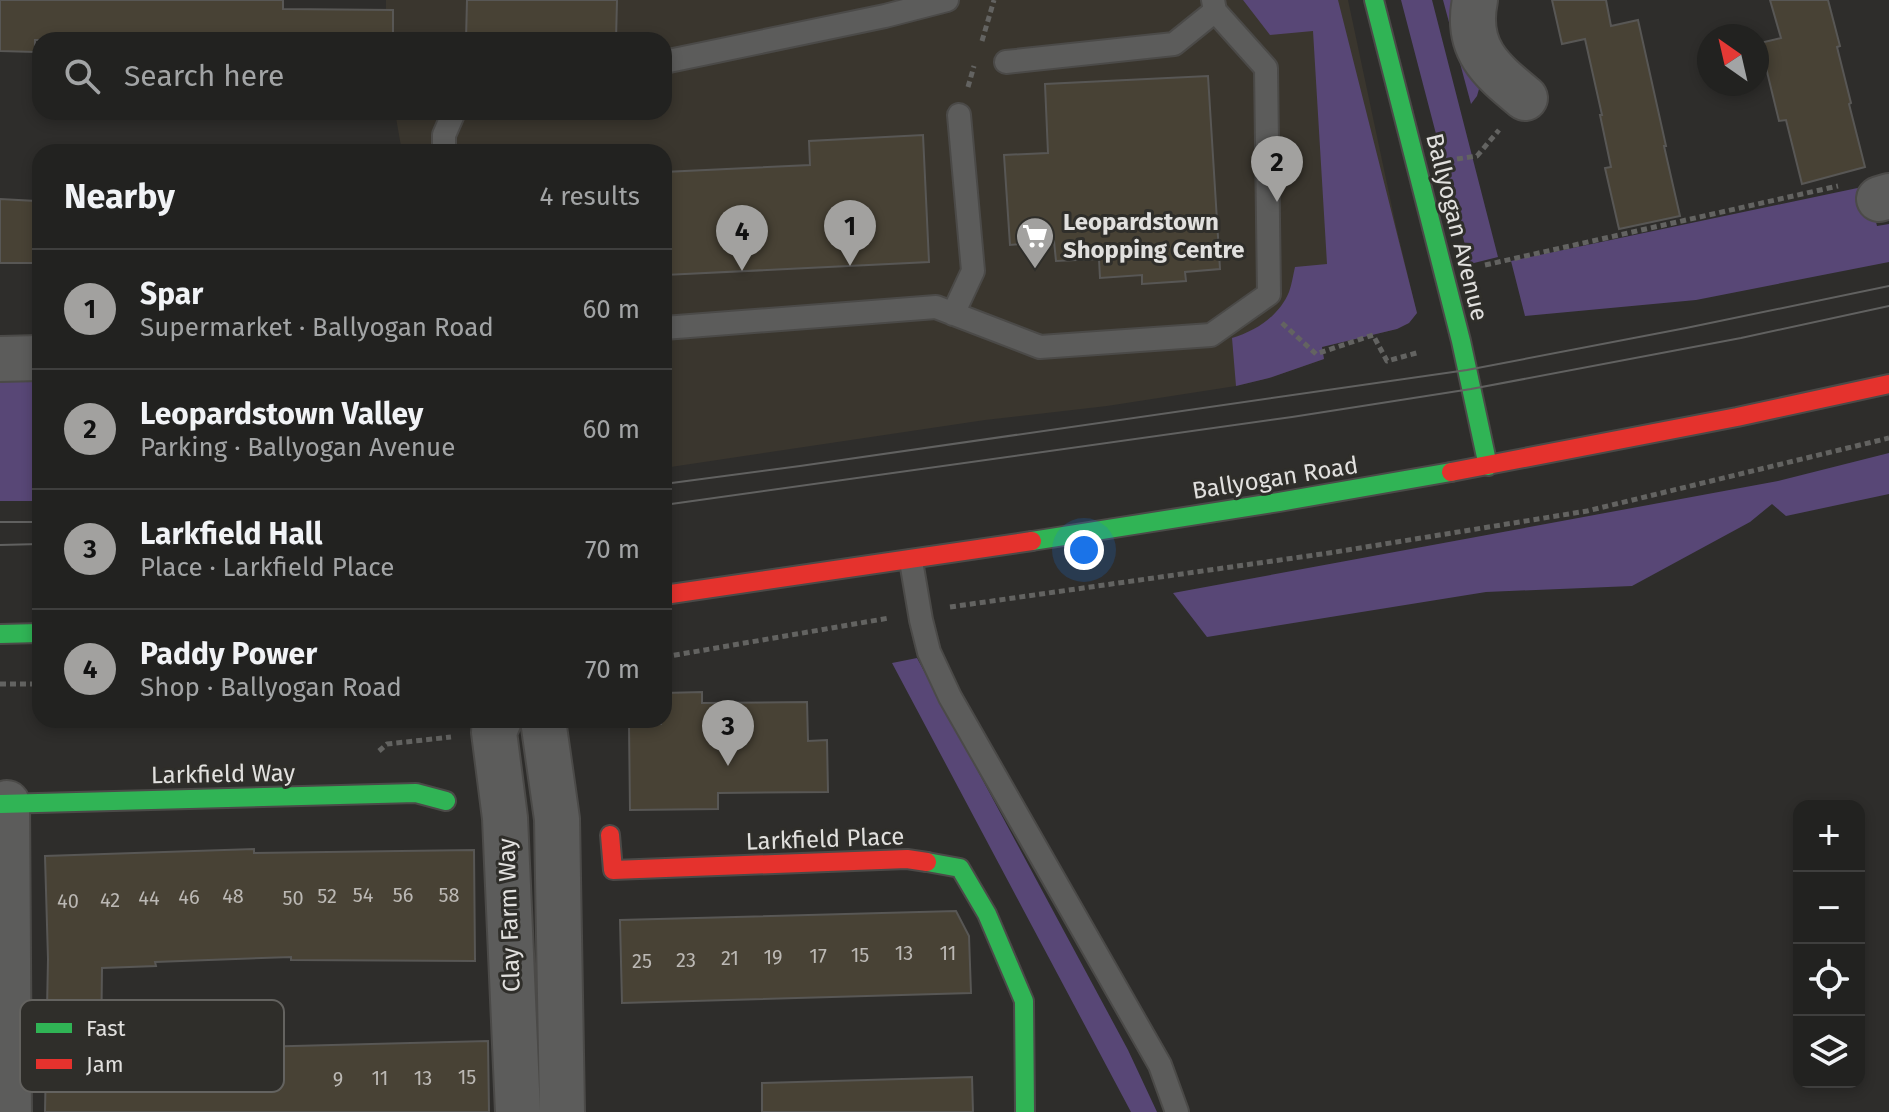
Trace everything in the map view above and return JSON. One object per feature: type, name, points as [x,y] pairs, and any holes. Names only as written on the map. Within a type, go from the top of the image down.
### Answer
[{"type":"street","name":"Ballyogan Avenue","points":[[1374,0],[1461,341],[1488,466]]},
{"type":"street","points":[[1475,0],[1476,40],[1487,65],[1525,98]]},
{"type":"street","points":[[0,359],[32,358]]},
{"type":"street","name":"Ballyogan Road","points":[[672,594],[911,561],[1488,466],[1889,384]]},
{"type":"street","points":[[0,634],[32,633]]},
{"type":"street","name":"Clay Farm Way","points":[[496,728],[505,818],[518,1112]]},
{"type":"street","name":"Clay Farm Way","points":[[544,728],[557,819],[562,1112]]},
{"type":"street","name":"Larkfield Way","points":[[3,804],[416,793],[446,801]]},
{"type":"street","points":[[3,804],[9,1112]]},
{"type":"street","name":"Larkfield Place","points":[[610,835],[613,870],[907,859],[960,868],[987,914],[1024,1001],[1025,1112]]},
{"type":"lane","points":[[672,60],[870,20],[947,0]]},
{"type":"lane","points":[[672,327],[936,307],[1040,347],[1211,335],[1269,294],[1266,68],[1214,6],[1174,44],[1006,62]]},
{"type":"lane","points":[[953,314],[973,271],[959,115]]},
{"type":"lane","points":[[444,144],[451,120]]},
{"type":"lane","points":[[911,561],[929,652],[950,697],[1160,1065],[1177,1112]]},
{"type":"path","points":[[1416,166],[1477,156],[1525,98]]},
{"type":"path","points":[[1444,273],[1729,212],[1871,193]]},
{"type":"path","points":[[1257,302],[1316,354],[1373,335],[1387,361],[1461,341]]},
{"type":"path","points":[[672,656],[919,612],[1313,555],[1587,511],[1889,438]]},
{"type":"path","points":[[0,684],[32,684]]},
{"type":"shaded area","name":"Leopardstown Shopping Centre","points":[[386,0],[1348,0],[1417,313],[1409,323],[1397,329],[1322,347],[1324,359],[1236,386],[672,467],[672,144],[401,144],[396,120],[672,120],[672,32],[386,32]]},
{"type":"shaded area","points":[[1243,0],[1338,0],[1417,313],[1409,323],[1397,329],[1322,347],[1324,359],[1236,386],[1232,338],[1258,327],[1273,315],[1285,301],[1295,267],[1327,264],[1313,31],[1270,35]]},
{"type":"shaded area","points":[[1401,0],[1432,0],[1498,257],[1470,264]]},
{"type":"shaded area","points":[[1443,0],[1460,0],[1479,89],[1471,104]]},
{"type":"shaded area","points":[[1867,186],[1877,226],[1889,224],[1889,262],[1696,300],[1525,316],[1511,261]]},
{"type":"shaded area","points":[[0,371],[32,371],[32,501],[0,501]]},
{"type":"shaded area","points":[[1889,453],[1889,494],[1786,516],[1772,504],[1750,522],[1632,586],[1486,592],[1207,637],[1173,593],[1778,481]]},
{"type":"shaded area","points":[[917,658],[1128,1050],[1157,1112],[1131,1112],[892,663]]},
{"type":"building","points":[[0,0],[283,0],[283,9],[393,10],[393,32],[32,32],[32,52],[0,51]]},
{"type":"building","points":[[467,0],[617,0],[616,32],[466,32]]},
{"type":"building","points":[[1552,0],[1606,0],[1611,26],[1638,20],[1680,216],[1619,229],[1605,168],[1611,167],[1602,115],[1585,39],[1562,44]]},
{"type":"building","points":[[1770,0],[1828,0],[1865,167],[1802,184],[1786,120],[1779,121],[1769,80],[1769,41],[1781,38]]},
{"type":"building","points":[[1208,76],[1220,269],[1185,272],[1186,281],[1142,284],[1142,275],[1100,278],[1099,259],[1056,261],[1054,241],[1010,245],[1004,155],[1048,153],[1045,84]]},
{"type":"building","points":[[923,135],[929,262],[672,275],[672,172],[810,165],[809,141]]},
{"type":"building","points":[[0,199],[32,201],[32,263],[0,263]]},
{"type":"building","points":[[702,692],[702,703],[807,702],[808,741],[827,740],[828,792],[718,793],[718,809],[630,810],[629,728],[672,728],[672,693]]},
{"type":"building","points":[[254,849],[254,853],[474,850],[475,961],[291,960],[291,957],[155,962],[156,966],[102,968],[102,1000],[47,1000],[45,856]]},
{"type":"building","points":[[956,911],[969,936],[971,993],[622,1003],[620,920]]},
{"type":"building","points":[[488,1041],[489,1112],[45,1112],[45,1092],[284,1092],[284,1046]]},
{"type":"building","points":[[972,1077],[973,1112],[762,1112],[762,1083]]},
{"type":"tram line","points":[[672,483],[1467,370],[1889,286]]},
{"type":"tram line","points":[[672,504],[1471,389],[1741,338],[1889,306]]},
{"type":"tram line","points":[[0,522],[32,522]]},
{"type":"tram line","points":[[0,545],[32,544]]},
{"type":"traffic: fast","points":[[1374,0],[1461,341],[1488,466]]},
{"type":"traffic: fast","points":[[1032,541],[1451,472]]},
{"type":"traffic: fast","points":[[0,634],[32,633]]},
{"type":"traffic: fast","points":[[0,804],[416,793],[446,801]]},
{"type":"traffic: fast","points":[[927,862],[960,868],[987,914],[1024,1001],[1025,1112]]},
{"type":"traffic: jam","points":[[1451,472],[1737,417],[1889,384]]},
{"type":"traffic: jam","points":[[672,594],[1032,541]]},
{"type":"traffic: jam","points":[[610,835],[613,870],[907,859],[927,862]]},
{"type":"place","name":"Leopardstown Valley","points":[[1277,202]]},
{"type":"place","name":"Spar","points":[[850,266]]},
{"type":"place","name":"Leopardstown Shopping Centre","points":[[1035,270]]},
{"type":"place","name":"Paddy Power","points":[[742,271]]},
{"type":"place","name":"Larkfield Hall","points":[[728,766]]}]
